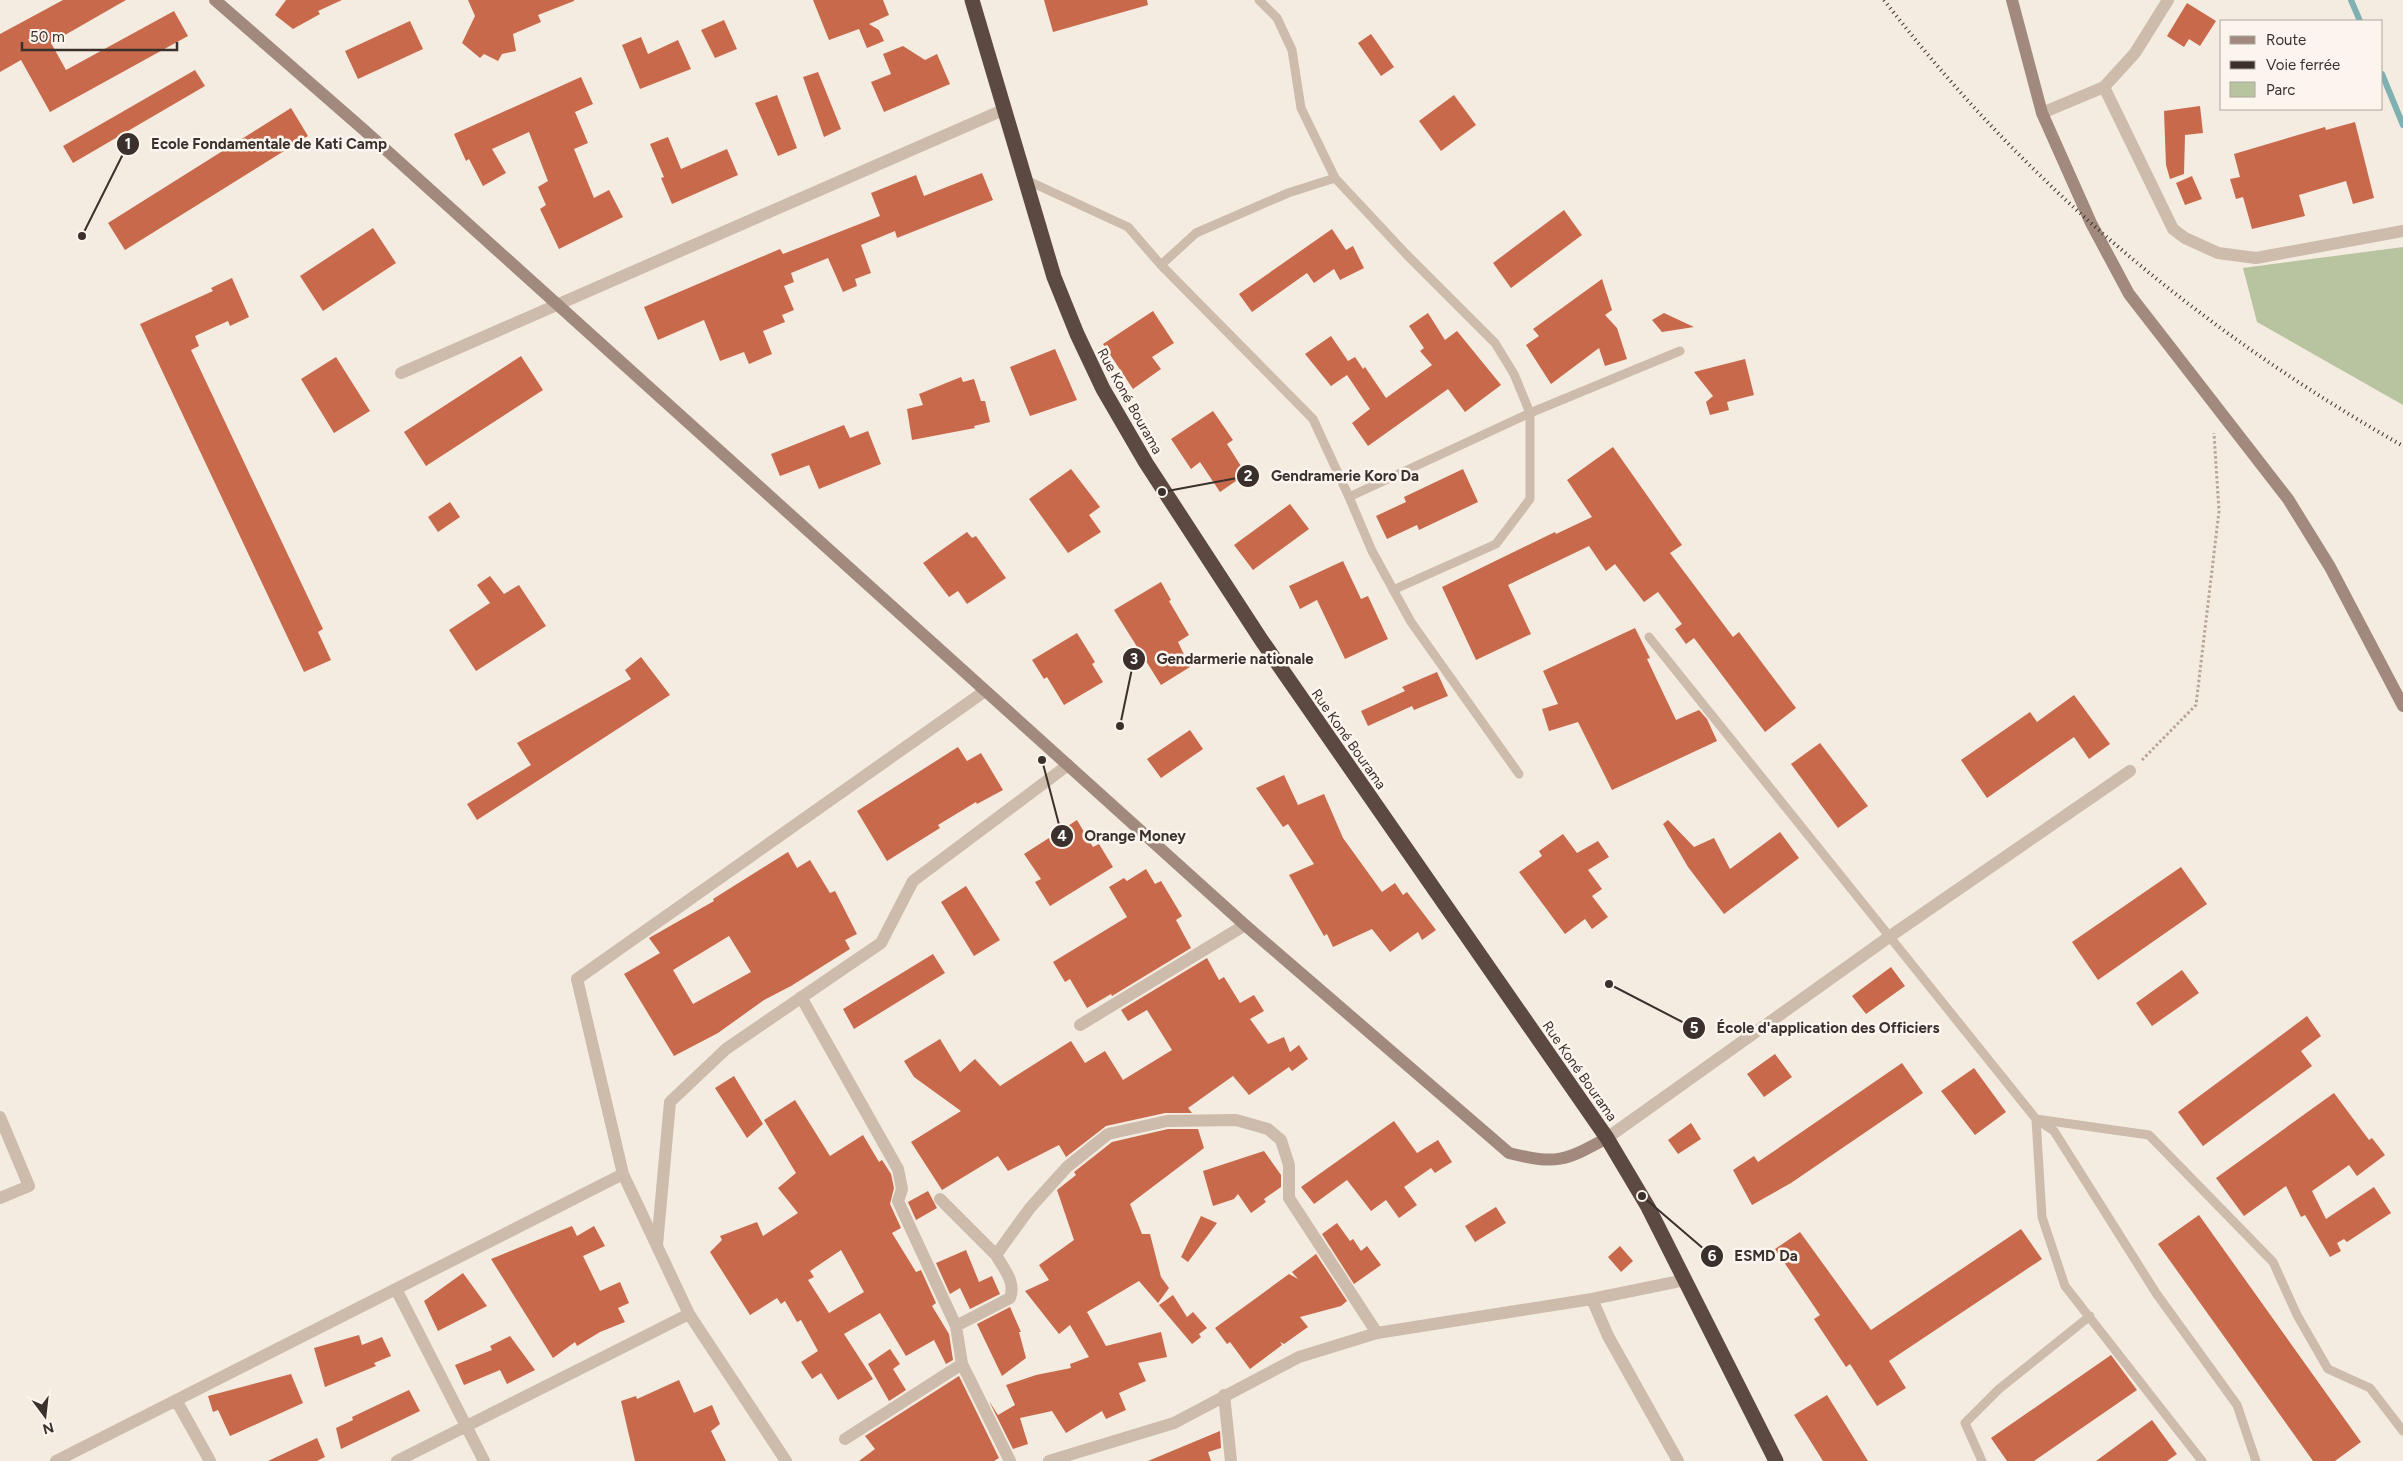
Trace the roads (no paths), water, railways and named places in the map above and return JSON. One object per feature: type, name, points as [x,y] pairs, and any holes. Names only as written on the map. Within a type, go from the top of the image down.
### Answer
[{"type":"highway","name":"Rue Koné Bourama","points":[[972,0],[1054,277],[1077,334],[1103,389],[1146,463],[1262,641],[1607,1138],[1648,1207],[1776,1461]]},
{"type":"street","points":[[215,0],[364,130],[1245,924],[1509,1153],[1539,1161],[1569,1158],[1607,1138],[1889,936],[2130,771]]},
{"type":"street","points":[[2012,0],[2042,113],[2091,223],[2129,294],[2288,499],[2330,567],[2403,706]]},
{"type":"street","points":[[2042,113],[2104,87],[2134,53],[2168,0]]},
{"type":"street","points":[[2104,87],[2173,228],[2185,238],[2218,253],[2256,258],[2403,231]]},
{"type":"street","points":[[401,373],[1003,110]]},
{"type":"street","points":[[786,1461],[688,1314],[623,1174],[577,980],[985,691]]},
{"type":"street","points":[[657,1247],[670,1102],[726,1049],[881,943],[913,881],[1068,765]]},
{"type":"street","points":[[1080,1025],[1245,924]]},
{"type":"street","points":[[801,997],[898,1169],[902,1189],[898,1201],[956,1326],[962,1364],[1010,1461]]},
{"type":"street","points":[[0,1117],[29,1186],[0,1198]]},
{"type":"street","points":[[996,1255],[1030,1208],[1067,1167],[1108,1134],[1168,1120],[1236,1120],[1268,1128],[1281,1140],[1288,1165],[1289,1198],[1377,1333]]},
{"type":"street","points":[[56,1461],[623,1174]]},
{"type":"street","points":[[940,1198],[996,1255],[1011,1282],[1013,1291],[1010,1298],[956,1326]]},
{"type":"street","points":[[1049,1461],[1174,1423],[1299,1357],[1377,1333],[1592,1298],[1685,1280]]},
{"type":"street","points":[[396,1289],[484,1461]]},
{"type":"street","points":[[1592,1298],[1608,1336],[1678,1461]]},
{"type":"street","points":[[397,1461],[688,1314]]},
{"type":"street","points":[[844,1439],[962,1364]]},
{"type":"street","points":[[1224,1395],[1231,1461]]},
{"type":"street","points":[[176,1400],[210,1461]]},
{"type":"lane","points":[[1259,0],[1277,18],[1292,50],[1301,108],[1335,178],[1407,255],[1495,343],[1514,374],[1530,413],[1530,500],[1496,544],[1393,590]]},
{"type":"lane","points":[[1161,265],[1196,233],[1288,193],[1335,178]]},
{"type":"lane","points":[[1024,179],[1128,227],[1161,265],[1313,419],[1372,551],[1411,622],[1520,774]]},
{"type":"lane","points":[[1349,497],[1530,413],[1680,351]]},
{"type":"lane","points":[[1650,637],[2036,1119],[2054,1131],[2156,1293],[2237,1405],[2256,1461]]},
{"type":"lane","points":[[2036,1119],[2042,1217],[2065,1286],[2202,1461]]},
{"type":"lane","points":[[2036,1119],[2149,1135],[2273,1262],[2297,1315],[2328,1368],[2370,1388],[2403,1431]]},
{"type":"lane","points":[[1982,1461],[1965,1422],[1999,1389],[2090,1316]]},
{"type":"waterway","points":[[2351,0],[2360,20]]},
{"type":"waterway","points":[[2383,76],[2403,125]]},
{"type":"railway","points":[[1884,0],[1939,68],[1997,132],[2057,192],[2121,249],[2187,303],[2257,354],[2403,446]]},
{"type":"place","name":"Ecole Fondamentale de Kati Camp","points":[[82,236]]},
{"type":"place","name":"Gendramerie Koro Da","points":[[1162,492]]},
{"type":"place","name":"Gendarmerie nationale","points":[[1120,726]]},
{"type":"place","name":"Orange Money","points":[[1042,760]]},
{"type":"place","name":"École d'application des Officiers","points":[[1609,984]]},
{"type":"place","name":"ESMD Da","points":[[1642,1196]]}]
